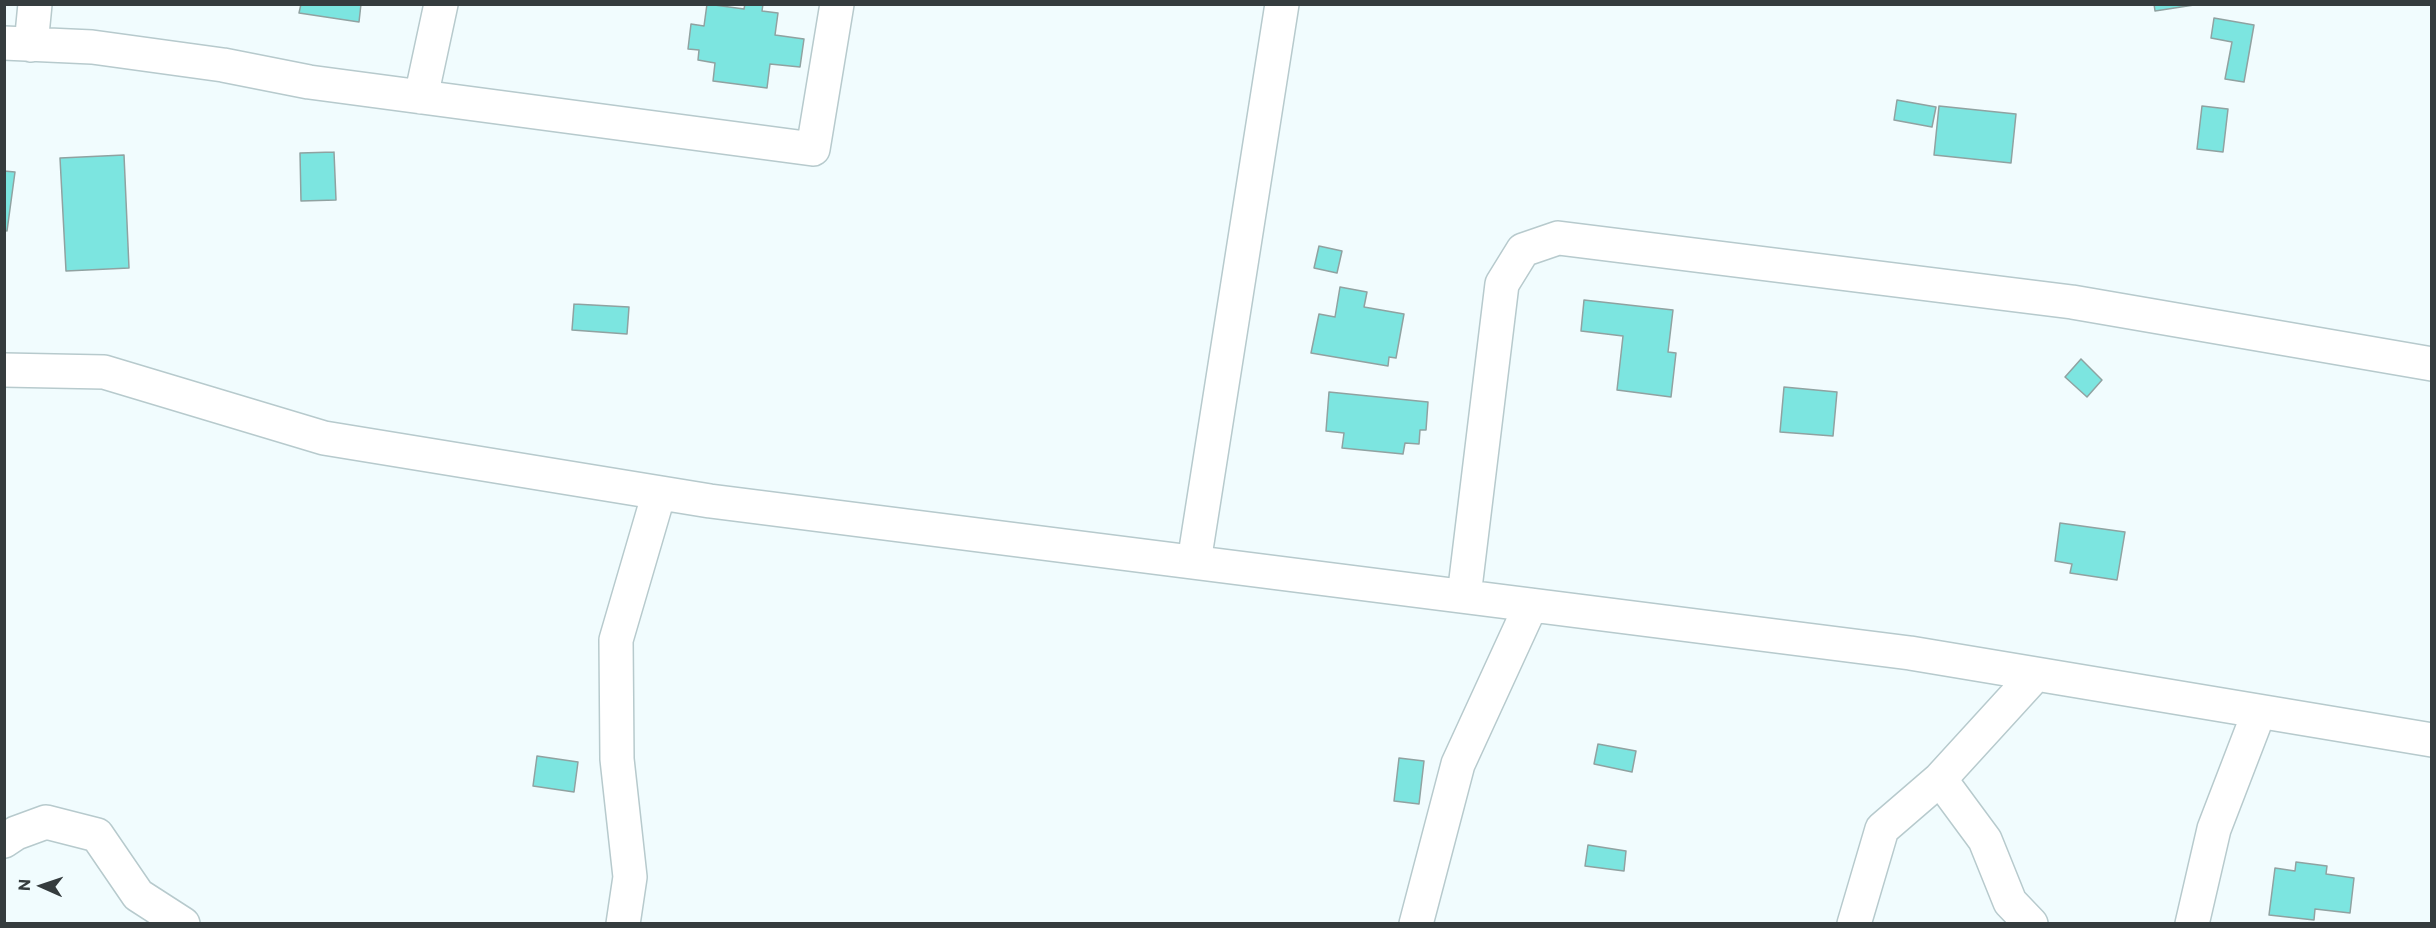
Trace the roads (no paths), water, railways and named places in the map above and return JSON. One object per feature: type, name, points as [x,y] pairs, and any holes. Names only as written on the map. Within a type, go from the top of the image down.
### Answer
[{"type":"street","points":[[35,4],[18,44],[92,47],[223,65],[309,82],[813,149],[837,4]]},
{"type":"street","points":[[421,97],[441,4]]},
{"type":"street","points":[[1194,562],[1282,4]]},
{"type":"street","points":[[1464,596],[1502,284],[1523,250],[1558,238],[2072,302],[2432,364]]},
{"type":"street","points":[[4,370],[104,372],[324,438],[659,493],[1910,653],[2432,740]]},
{"type":"street","points":[[623,924],[630,877],[617,759],[616,640],[659,493]]},
{"type":"street","points":[[1416,924],[1458,764],[1531,605]]},
{"type":"street","points":[[1854,924],[1881,829],[1940,779],[2034,675]]},
{"type":"street","points":[[2192,924],[2214,829],[2259,712]]},
{"type":"street","points":[[1940,779],[1985,840],[2010,902],[2031,924]]},
{"type":"street","points":[[4,841],[16,833],[46,822],[97,835],[138,896],[183,924]]}]
